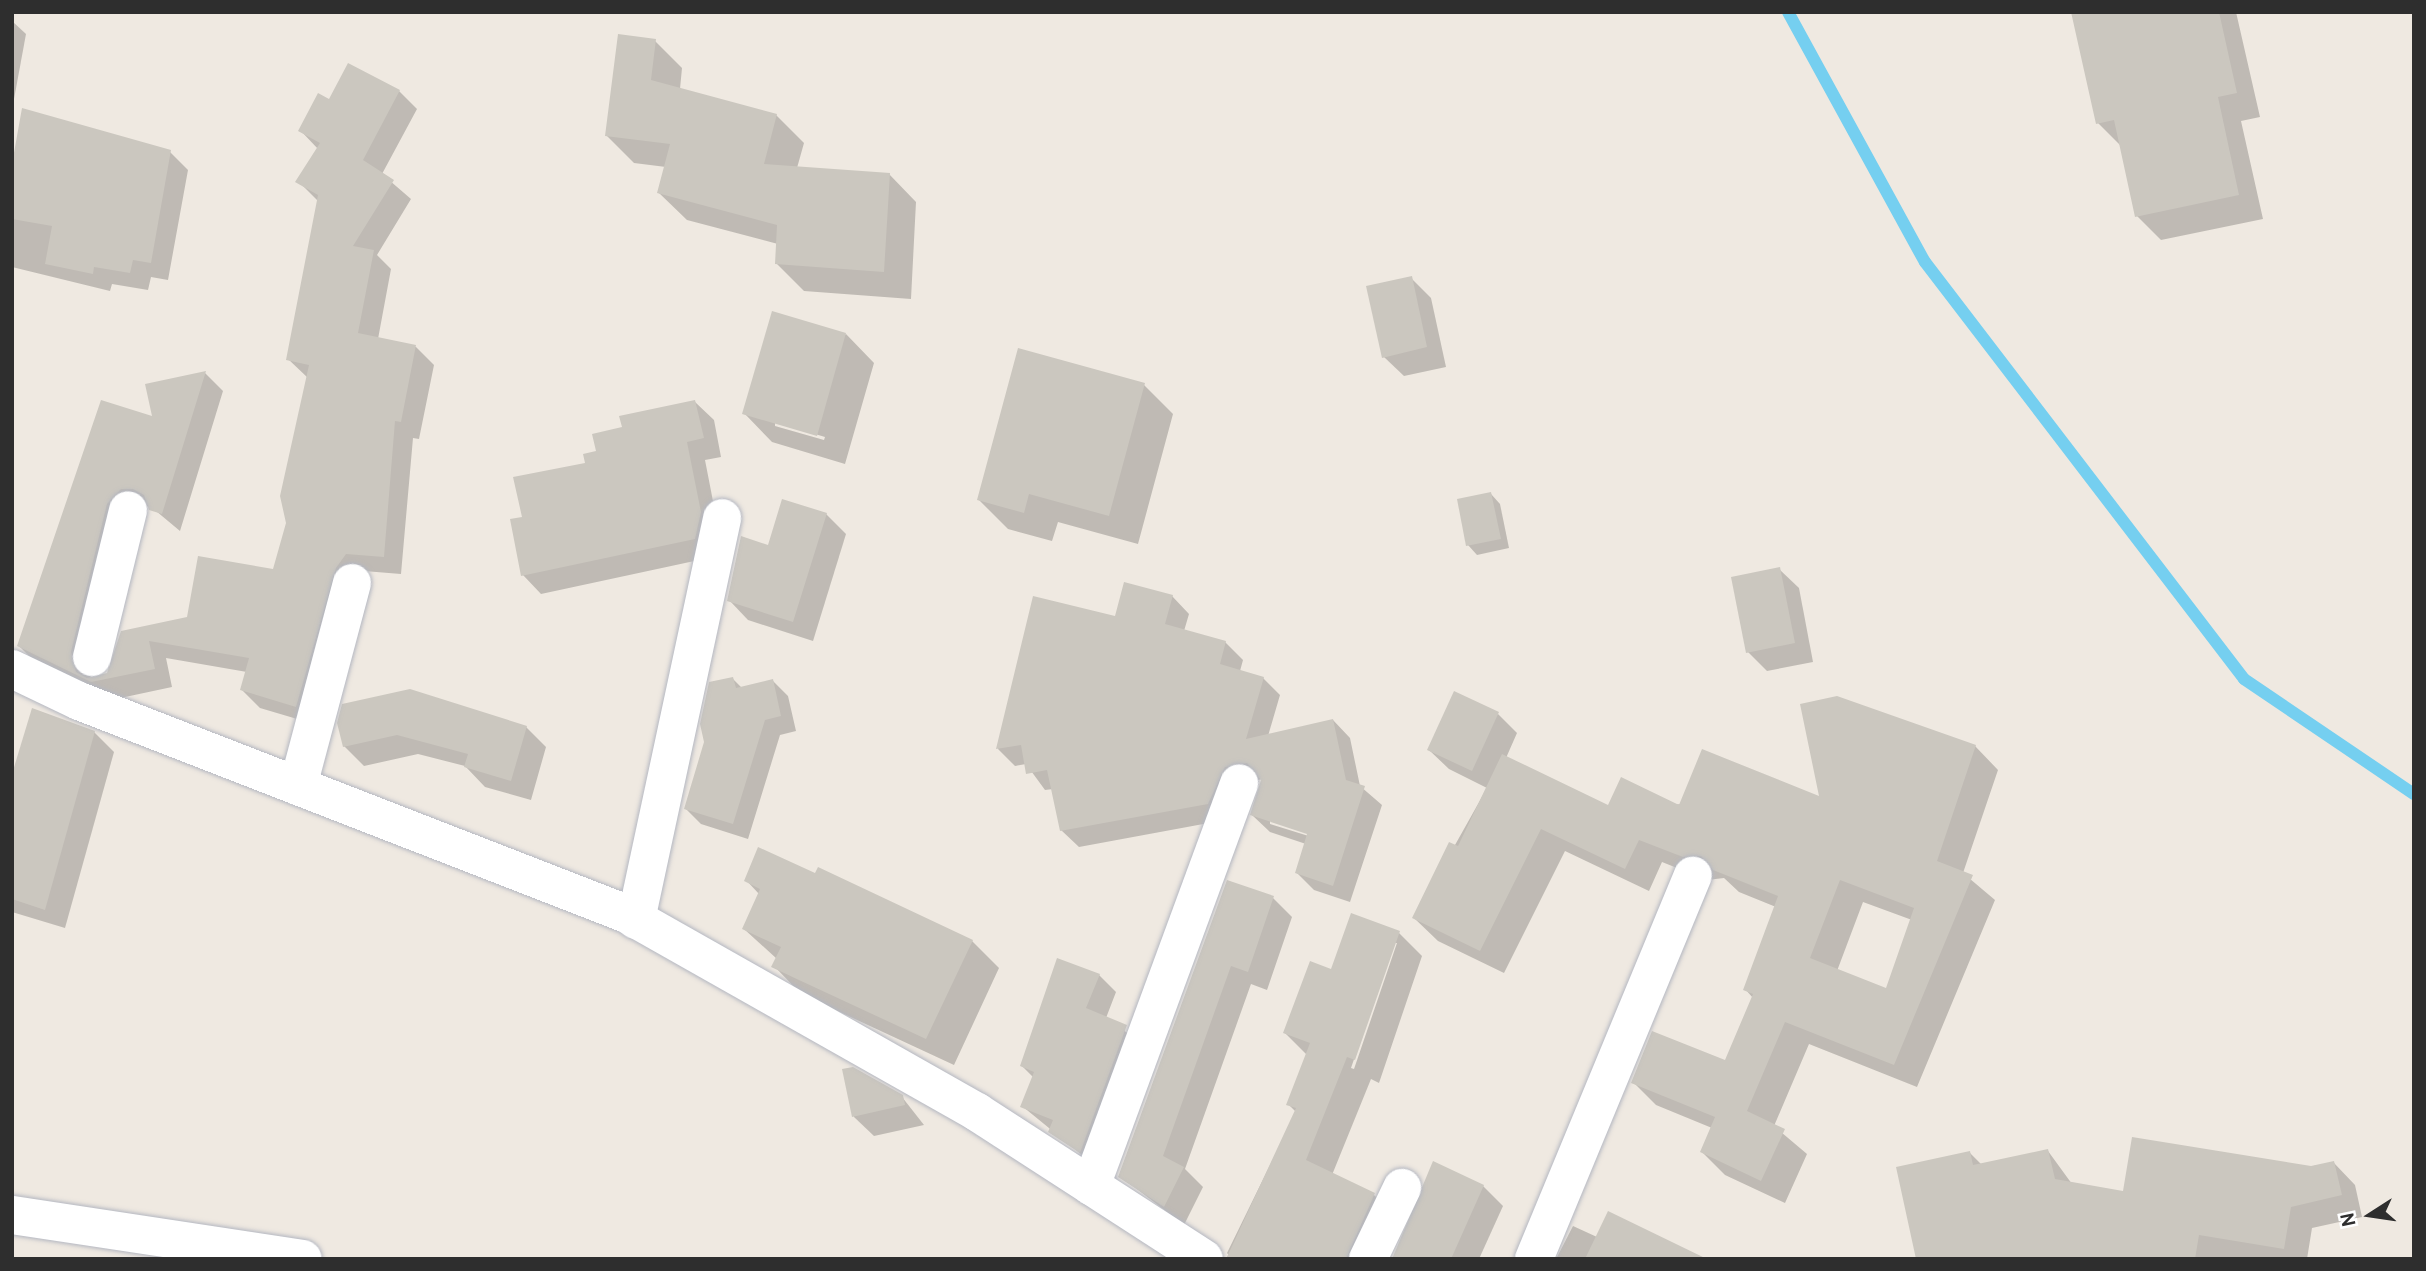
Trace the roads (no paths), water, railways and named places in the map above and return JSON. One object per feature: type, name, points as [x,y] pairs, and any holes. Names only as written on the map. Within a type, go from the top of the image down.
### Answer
[{"type":"street","points":[[85,681],[128,510]]},
{"type":"street","points":[[636,920],[722,518]]},
{"type":"street","points":[[298,786],[352,583]]},
{"type":"street","points":[[12,669],[85,681],[298,786],[636,920],[977,1112],[1204,1259]]},
{"type":"street","points":[[1091,1186],[1239,783]]},
{"type":"street","points":[[1534,1259],[1693,876]]},
{"type":"street","points":[[1368,1259],[1402,1188]]},
{"type":"street","points":[[12,1215],[303,1259]]},
{"type":"waterway","points":[[1788,12],[1925,262],[2244,679],[2414,794]]}]
